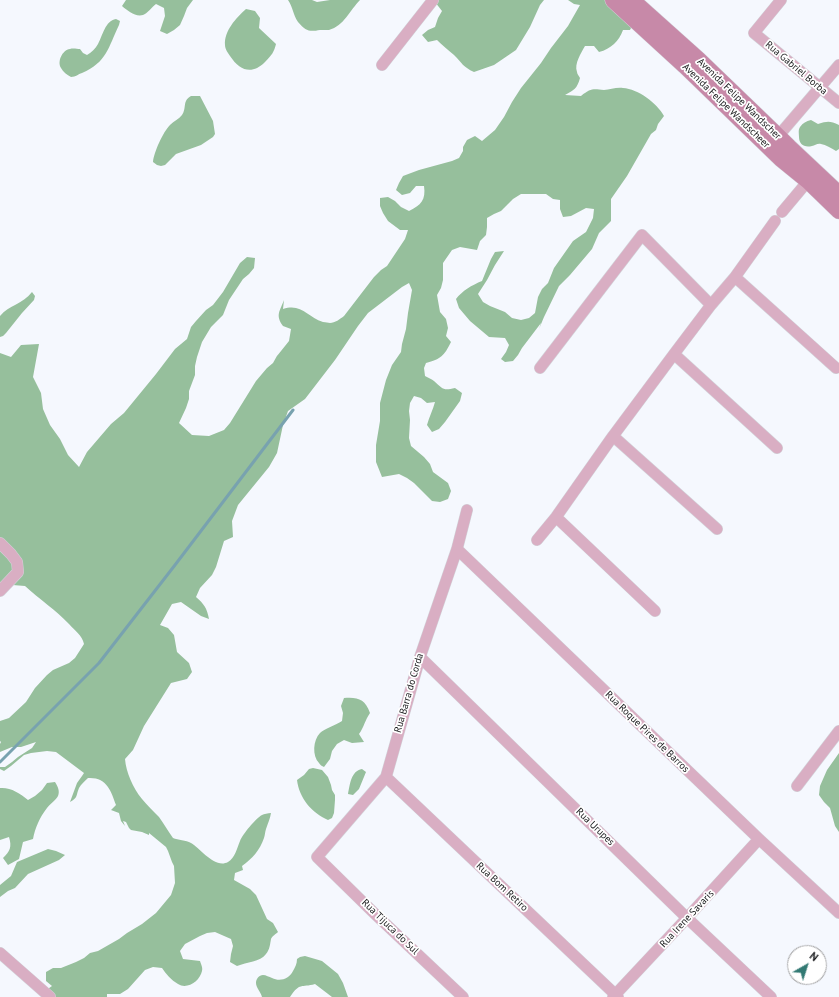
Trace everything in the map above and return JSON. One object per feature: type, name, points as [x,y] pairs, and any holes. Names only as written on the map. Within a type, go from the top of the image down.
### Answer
[{"type":"main road","name":"Avenida Felipe Wandscheer","points":[[612,0],[685,66],[774,142],[781,159],[808,181],[839,211]]},
{"type":"main road","name":"Avenida Felipe Wandscher","points":[[638,2],[699,60],[774,142],[794,153],[839,194]]},
{"type":"street","points":[[382,64],[433,0]]},
{"type":"street","name":"Rua Gabriel Borba","points":[[781,0],[754,33],[839,103]]},
{"type":"street","points":[[774,142],[839,66]]},
{"type":"street","points":[[537,540],[556,517],[613,436],[674,354],[711,305],[735,277],[779,216],[808,181]]},
{"type":"street","points":[[540,368],[642,236],[711,305]]},
{"type":"street","points":[[735,277],[836,368]]},
{"type":"street","points":[[674,354],[778,448]]},
{"type":"street","points":[[613,436],[717,529]]},
{"type":"street","name":"Rua Barra do Corda","points":[[317,857],[386,777],[420,657],[457,549],[467,510]]},
{"type":"street","points":[[556,517],[655,611]]},
{"type":"street","points":[[0,543],[18,562],[18,572],[0,591]]},
{"type":"street","name":"Rua Roque Pires de Barros","points":[[457,549],[759,839],[839,913]]},
{"type":"street","name":"Rua Urupes","points":[[420,657],[687,918],[771,997]]},
{"type":"street","points":[[797,786],[839,731]]},
{"type":"street","name":"Rua Bom Retiro","points":[[386,777],[616,996]]},
{"type":"street","name":"Rua Irene Savaris","points":[[616,996],[759,839]]},
{"type":"street","name":"Rua Tijuca do Sul","points":[[317,857],[463,997]]},
{"type":"street","points":[[0,953],[50,997]]},
{"type":"green space","points":[[126,0],[193,0],[187,8],[180,25],[167,34],[160,31],[165,16],[164,8],[156,4],[145,14],[137,15],[122,6]]},
{"type":"green space","points":[[288,0],[312,0],[317,2],[330,0],[360,0],[339,25],[329,30],[313,31],[306,29],[298,22]]},
{"type":"green space","points":[[436,0],[544,0],[516,50],[494,65],[474,72],[465,67],[437,40],[428,42],[422,35],[435,27],[442,11],[435,2]]},
{"type":"green space","points":[[568,0],[605,0],[632,26],[630,30],[623,30],[614,44],[603,51],[599,52],[594,46],[585,46],[576,66],[577,73],[580,78],[578,85],[575,89],[565,95],[581,96],[590,90],[595,89],[629,89],[641,94],[652,102],[664,116],[658,124],[656,130],[651,134],[627,176],[611,199],[611,221],[599,233],[592,249],[559,286],[539,329],[541,323],[513,361],[505,362],[501,359],[509,345],[505,338],[489,337],[470,321],[459,308],[456,299],[468,288],[482,281],[495,252],[504,251],[478,294],[483,302],[505,312],[512,318],[521,320],[529,318],[535,313],[538,297],[542,289],[548,283],[554,268],[573,241],[586,232],[593,218],[594,209],[586,208],[571,216],[563,217],[560,209],[560,200],[553,199],[546,194],[521,194],[513,199],[501,211],[487,218],[486,235],[480,241],[477,250],[460,247],[452,250],[443,263],[443,280],[437,295],[440,312],[446,319],[448,328],[446,336],[451,342],[442,356],[426,363],[424,368],[425,376],[433,380],[443,389],[455,388],[462,393],[460,401],[445,422],[439,429],[432,432],[427,425],[435,402],[427,403],[421,398],[414,396],[410,403],[409,411],[409,438],[411,446],[430,464],[433,472],[448,483],[451,491],[448,499],[440,502],[432,501],[414,483],[399,474],[382,477],[376,462],[376,445],[380,421],[380,403],[386,380],[392,365],[401,352],[412,290],[409,283],[368,313],[305,399],[288,411],[283,425],[277,453],[269,467],[238,505],[232,521],[233,537],[224,541],[212,575],[200,588],[196,597],[205,606],[209,619],[201,616],[181,602],[172,604],[160,625],[168,628],[174,635],[177,652],[189,663],[192,672],[187,679],[171,683],[144,726],[133,750],[125,759],[128,774],[139,795],[159,817],[173,838],[191,843],[213,861],[218,863],[228,862],[236,853],[242,838],[256,820],[262,815],[271,813],[264,838],[258,850],[242,866],[243,870],[235,873],[234,880],[250,889],[256,895],[267,919],[273,923],[278,932],[273,936],[270,946],[263,957],[237,966],[230,962],[233,946],[231,939],[215,932],[207,933],[185,944],[180,951],[183,959],[200,961],[202,969],[201,975],[193,984],[182,986],[173,981],[162,968],[153,967],[145,970],[128,989],[120,994],[107,994],[107,997],[44,997],[45,991],[52,986],[46,981],[46,972],[53,968],[61,968],[76,962],[90,953],[98,951],[142,924],[156,913],[171,895],[175,883],[174,866],[166,847],[149,833],[149,835],[131,830],[126,822],[123,821],[125,826],[121,821],[119,813],[111,810],[116,805],[110,790],[104,782],[94,778],[88,778],[80,787],[76,798],[70,802],[77,783],[84,773],[56,752],[47,751],[24,755],[4,771],[0,769],[0,767],[5,767],[32,748],[36,742],[21,747],[12,747],[0,752],[0,721],[9,718],[26,702],[35,688],[47,675],[75,658],[84,644],[80,636],[64,619],[25,586],[0,584],[0,353],[11,357],[21,345],[39,344],[33,377],[41,393],[43,409],[50,425],[60,439],[68,455],[79,467],[87,452],[111,424],[124,413],[175,349],[187,339],[191,327],[206,310],[213,305],[223,292],[240,263],[247,257],[255,258],[254,268],[243,279],[229,300],[223,315],[211,327],[202,342],[195,366],[195,375],[189,391],[189,399],[179,423],[192,435],[209,436],[224,430],[256,381],[273,363],[278,354],[277,356],[289,341],[291,329],[283,326],[279,319],[280,310],[284,300],[283,309],[300,309],[317,320],[323,322],[334,322],[344,316],[374,277],[387,266],[405,239],[408,230],[400,230],[388,221],[380,206],[380,198],[388,197],[409,211],[413,209],[422,202],[424,186],[416,186],[410,193],[402,195],[396,190],[403,176],[459,158],[467,140],[475,136],[482,141],[495,130],[521,88],[568,26],[580,5],[574,4]]},
{"type":"green space","points":[[246,9],[255,11],[260,18],[259,28],[276,44],[267,60],[260,66],[251,70],[246,70],[238,65],[228,54],[225,45],[226,35],[235,21]]},
{"type":"green space","points":[[116,19],[120,21],[119,25],[106,54],[102,59],[90,69],[74,77],[71,77],[64,72],[60,66],[60,60],[63,54],[67,50],[80,49],[83,53],[87,55],[89,54],[97,46],[109,22]]},
{"type":"green space","points":[[191,96],[200,96],[213,121],[215,134],[201,145],[176,154],[165,165],[157,165],[153,162],[162,137],[167,128],[182,115],[186,100]]},
{"type":"green space","points":[[811,120],[818,124],[829,122],[839,125],[839,149],[836,151],[821,144],[804,146],[801,143],[799,139],[799,128],[805,122]]},
{"type":"green space","points":[[32,292],[35,296],[34,300],[6,333],[0,337],[0,316]]},
{"type":"green space","points":[[344,698],[360,700],[368,708],[370,713],[359,734],[364,742],[352,743],[344,740],[337,744],[332,751],[330,759],[324,767],[315,756],[314,748],[316,740],[320,733],[342,721],[343,713],[341,706]]},
{"type":"green space","points":[[839,753],[839,832],[835,826],[830,808],[819,795],[820,786],[827,770]]},
{"type":"green space","points":[[313,768],[322,770],[328,777],[335,795],[334,813],[332,818],[328,820],[322,817],[307,804],[298,787],[297,780],[309,769]]},
{"type":"green space","points":[[362,769],[366,772],[359,789],[353,795],[348,794],[353,775],[358,770]]},
{"type":"green space","points":[[55,782],[59,792],[58,796],[42,815],[36,827],[33,839],[23,842],[19,859],[8,865],[3,858],[10,849],[9,837],[0,840],[0,788],[7,788],[15,791],[28,800],[42,790],[47,783]]},
{"type":"green space","points":[[48,849],[65,855],[59,860],[28,874],[15,888],[0,897],[0,885],[11,876],[17,862]]},
{"type":"green space","points":[[305,956],[322,961],[338,974],[348,997],[332,997],[315,984],[299,987],[290,997],[262,997],[256,985],[259,976],[264,975],[278,980],[284,979],[291,974],[296,965],[297,959]]},
{"type":"waterway","points":[[0,762],[99,663],[293,410]]}]
